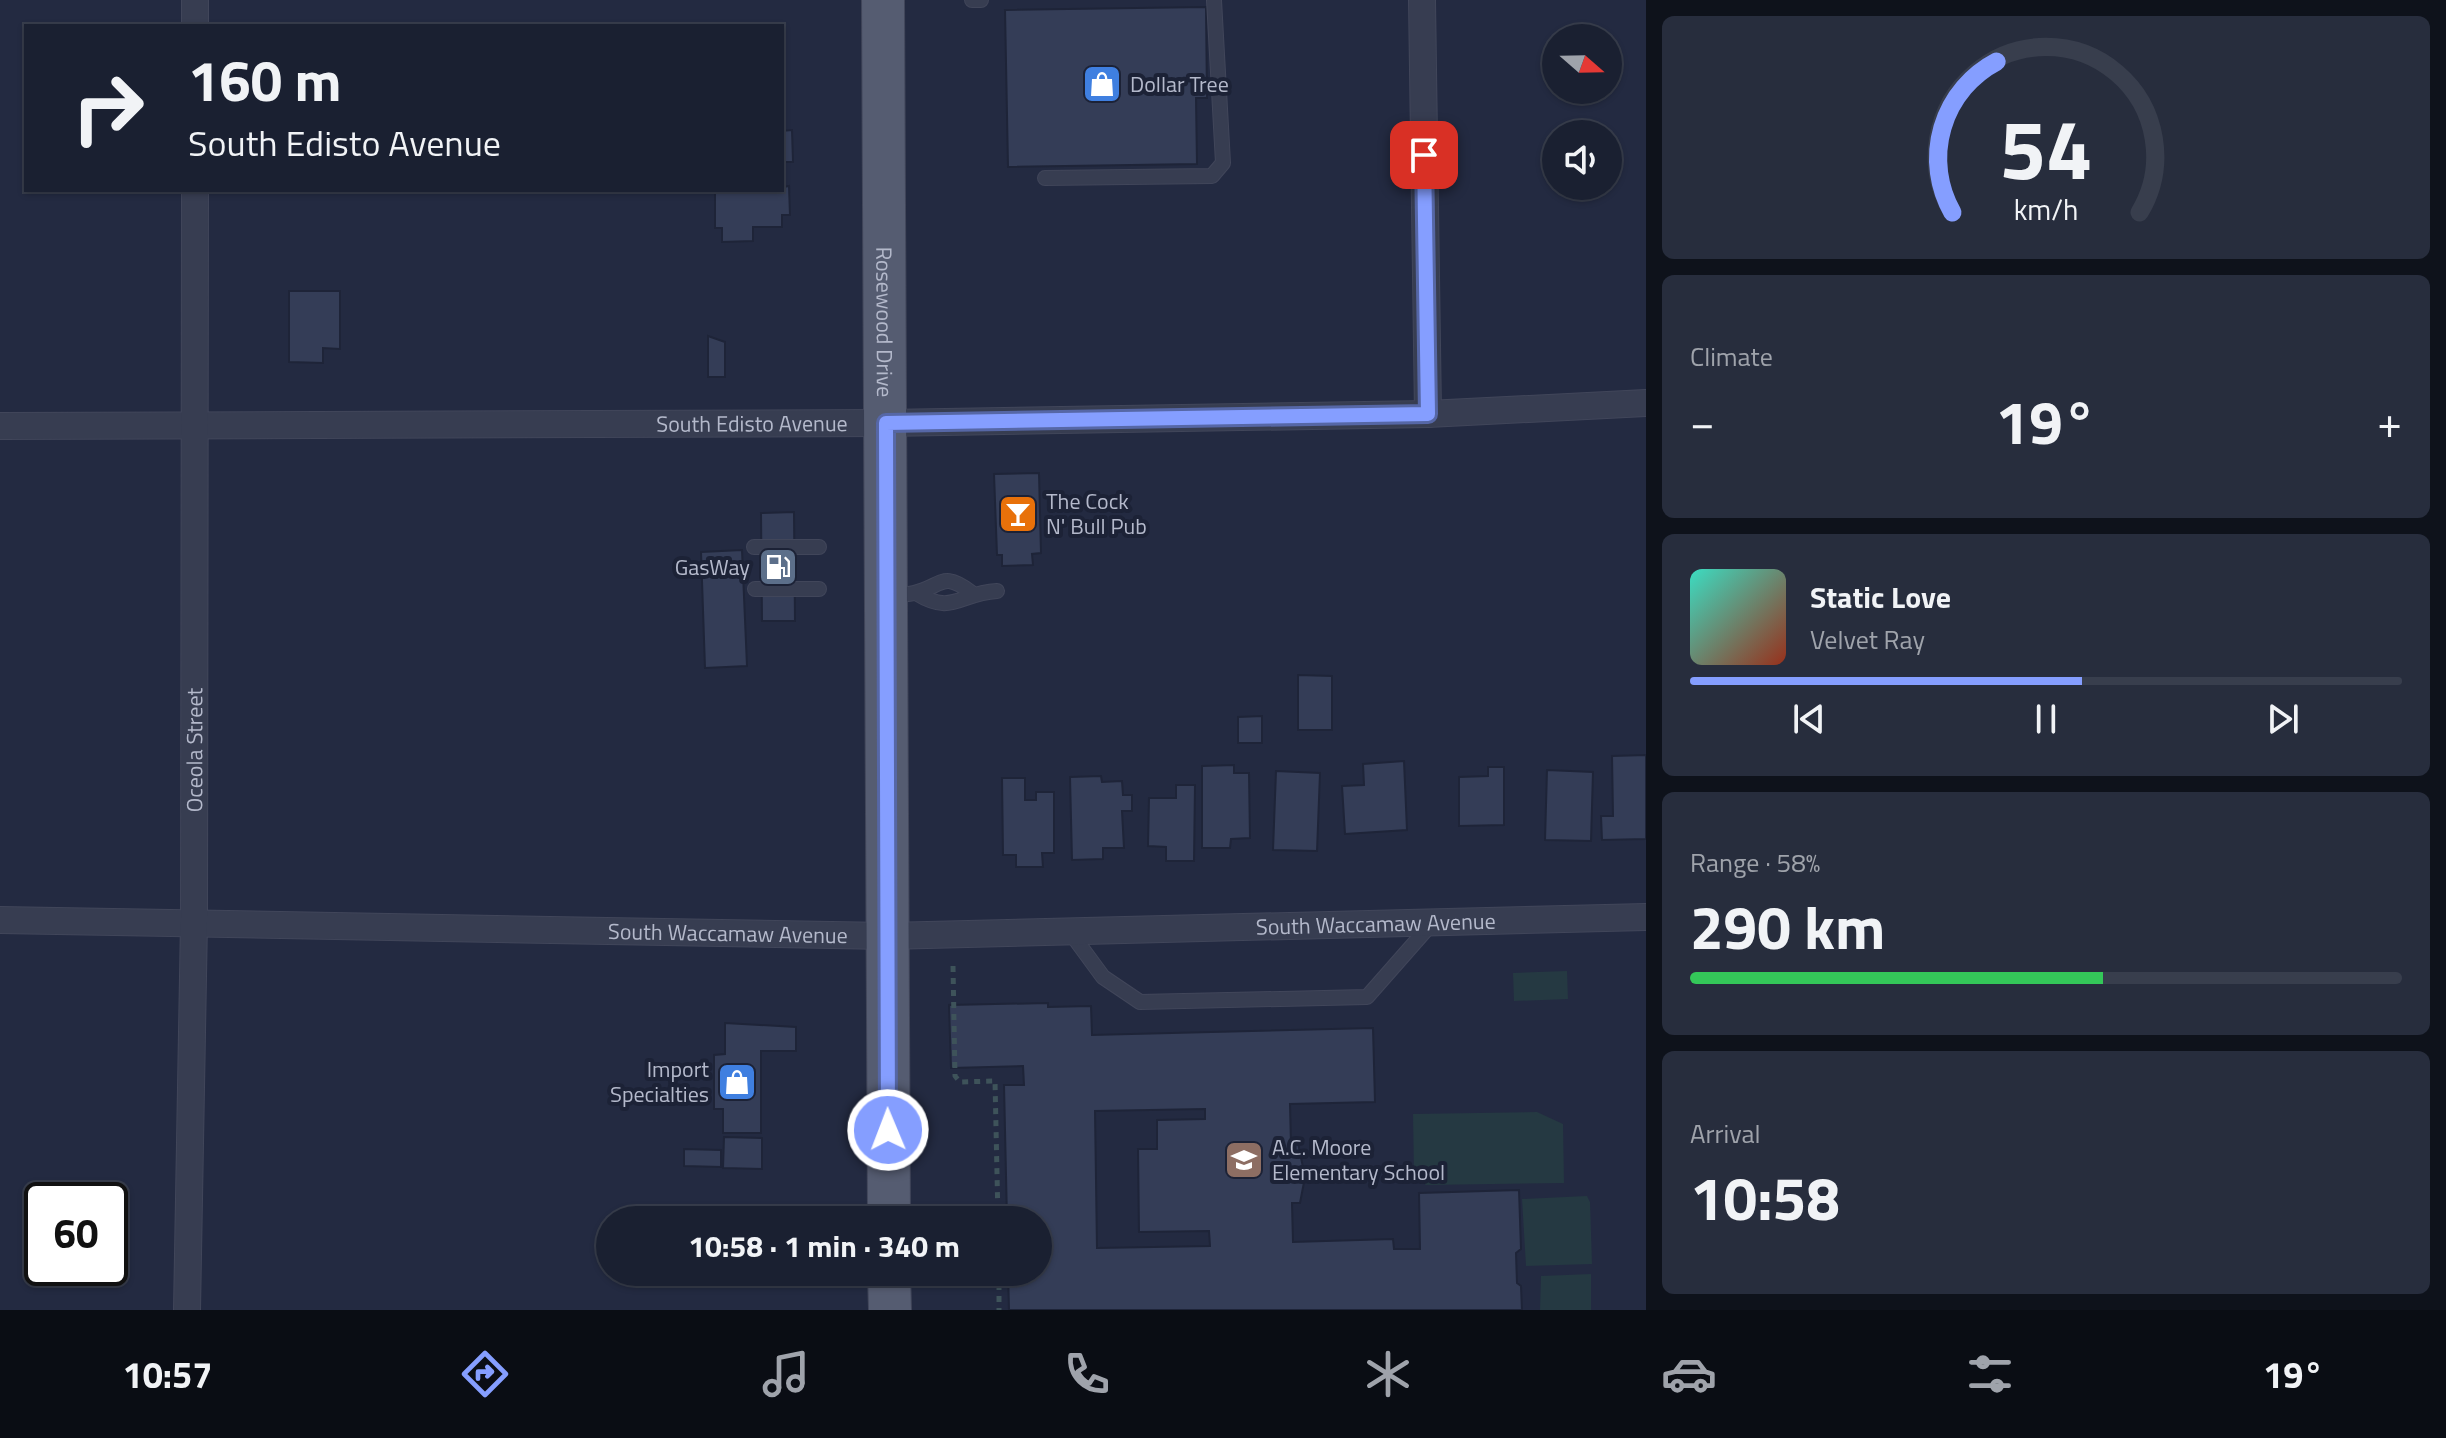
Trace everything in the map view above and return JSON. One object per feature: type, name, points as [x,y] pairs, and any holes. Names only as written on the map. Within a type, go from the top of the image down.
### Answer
[{"type":"main road","name":"Rosewood Drive","points":[[883,0],[886,423],[901,594],[887,936],[889,1206]]},
{"type":"main road","points":[[889,1286],[890,1310]]},
{"type":"street","points":[[195,0],[195,24]]},
{"type":"street","points":[[1422,0],[1428,414]]},
{"type":"street","name":"Oceola Street","points":[[187,1310],[194,921],[195,192]]},
{"type":"street","name":"South Edisto Avenue","points":[[0,426],[196,428],[886,423],[1428,414],[1646,403]]},
{"type":"street","name":"South Waccamaw Avenue","points":[[0,920],[194,921],[887,936],[1646,917]]},
{"type":"lane","points":[[972,0],[981,0]]},
{"type":"lane","points":[[1045,178],[1212,176],[1223,163],[1214,0]]},
{"type":"lane","points":[[754,547],[819,547]]},
{"type":"lane","points":[[901,594],[936,581],[956,580],[972,593]]},
{"type":"lane","points":[[755,589],[819,589]]},
{"type":"lane","points":[[901,594],[936,605],[955,605],[972,593],[997,591]]},
{"type":"lane","points":[[1070,932],[1103,977],[1140,1002],[1352,998],[1367,997],[1433,922]]},
{"type":"path","points":[[953,966],[955,1076],[960,1082],[995,1081],[998,1206]]},
{"type":"path","points":[[999,1286],[999,1310]]},
{"type":"shaded area","points":[[1567,971],[1568,999],[1514,1001],[1513,973]]},
{"type":"shaded area","points":[[1537,1112],[1563,1124],[1564,1183],[1426,1185],[1414,1175],[1413,1114]]},
{"type":"shaded area","points":[[1587,1196],[1590,1202],[1592,1264],[1526,1266],[1522,1199]]},
{"type":"shaded area","points":[[1591,1274],[1591,1310],[1540,1310],[1541,1276]]},
{"type":"building","points":[[1206,7],[1207,98],[1196,98],[1197,164],[1008,167],[1005,10]]},
{"type":"building","points":[[792,130],[793,162],[784,162],[784,131]]},
{"type":"building","points":[[789,186],[790,215],[782,215],[782,227],[753,227],[753,241],[722,242],[722,228],[715,228],[715,192],[784,192],[784,187]]},
{"type":"building","points":[[289,291],[340,291],[340,349],[323,348],[323,363],[289,362]]},
{"type":"building","points":[[708,336],[725,342],[725,377],[708,377]]},
{"type":"building","name":"The Cock N' Bull Pub","points":[[1039,473],[1041,553],[1032,554],[1033,565],[1002,566],[1002,555],[997,555],[994,474]]},
{"type":"building","name":"GasWay","points":[[794,512],[795,621],[762,621],[761,513]]},
{"type":"building","points":[[742,550],[747,666],[705,668],[701,552]]},
{"type":"building","points":[[1298,675],[1332,676],[1332,730],[1298,730]]},
{"type":"building","points":[[1262,716],[1262,743],[1238,743],[1238,717]]},
{"type":"building","points":[[1646,755],[1646,839],[1602,840],[1601,816],[1613,816],[1612,756]]},
{"type":"building","points":[[1404,761],[1407,830],[1345,834],[1342,786],[1364,785],[1363,764]]},
{"type":"building","points":[[1234,765],[1234,773],[1249,773],[1250,838],[1231,839],[1230,848],[1202,848],[1202,766]]},
{"type":"building","points":[[1488,767],[1504,767],[1504,825],[1459,826],[1459,777],[1488,776]]},
{"type":"building","points":[[1547,770],[1593,772],[1591,841],[1545,840]]},
{"type":"building","points":[[1276,771],[1320,773],[1317,851],[1273,850]]},
{"type":"building","points":[[1101,776],[1102,782],[1122,781],[1123,795],[1132,795],[1132,811],[1122,811],[1124,848],[1103,848],[1103,859],[1072,860],[1070,777]]},
{"type":"building","points":[[1002,778],[1025,778],[1025,800],[1036,800],[1036,792],[1054,792],[1054,853],[1042,853],[1043,867],[1016,867],[1016,855],[1003,855]]},
{"type":"building","points":[[1176,785],[1195,785],[1194,861],[1166,861],[1166,847],[1148,846],[1149,798],[1176,798]]},
{"type":"building","points":[[1048,1003],[1048,1007],[1091,1006],[1092,1035],[1373,1028],[1375,1102],[1290,1104],[1291,1144],[1298,1143],[1305,1177],[1300,1203],[1292,1203],[1293,1242],[1393,1239],[1394,1249],[1420,1249],[1419,1193],[1519,1190],[1521,1249],[1516,1253],[1522,1310],[1009,1310],[1008,1286],[1052,1286],[1052,1206],[1007,1206],[1004,1085],[1024,1085],[1023,1066],[951,1068],[949,1005]],"holes":[[[1205,1109],[1205,1119],[1157,1120],[1157,1149],[1138,1149],[1139,1232],[1209,1231],[1210,1246],[1097,1248],[1095,1111]]]},
{"type":"building","name":"Import Specialties","points":[[725,1023],[796,1027],[796,1051],[761,1051],[761,1133],[723,1133],[723,1109],[714,1109],[714,1055],[725,1054]]},
{"type":"building","points":[[724,1137],[762,1138],[762,1169],[723,1168]]},
{"type":"building","points":[[684,1149],[721,1150],[721,1167],[684,1166]]},
{"type":"place","name":"Dollar Tree","points":[[1102,84]]},
{"type":"place","name":"The Cock N' Bull Pub","points":[[1018,514]]},
{"type":"place","name":"GasWay","points":[[778,567]]},
{"type":"place","name":"Import Specialties","points":[[737,1082]]},
{"type":"place","name":"A.C. Moore Elementary School","points":[[1244,1160]]},
{"type":"route","points":[[888,1130],[886,423],[1428,414],[1424,155]]}]
